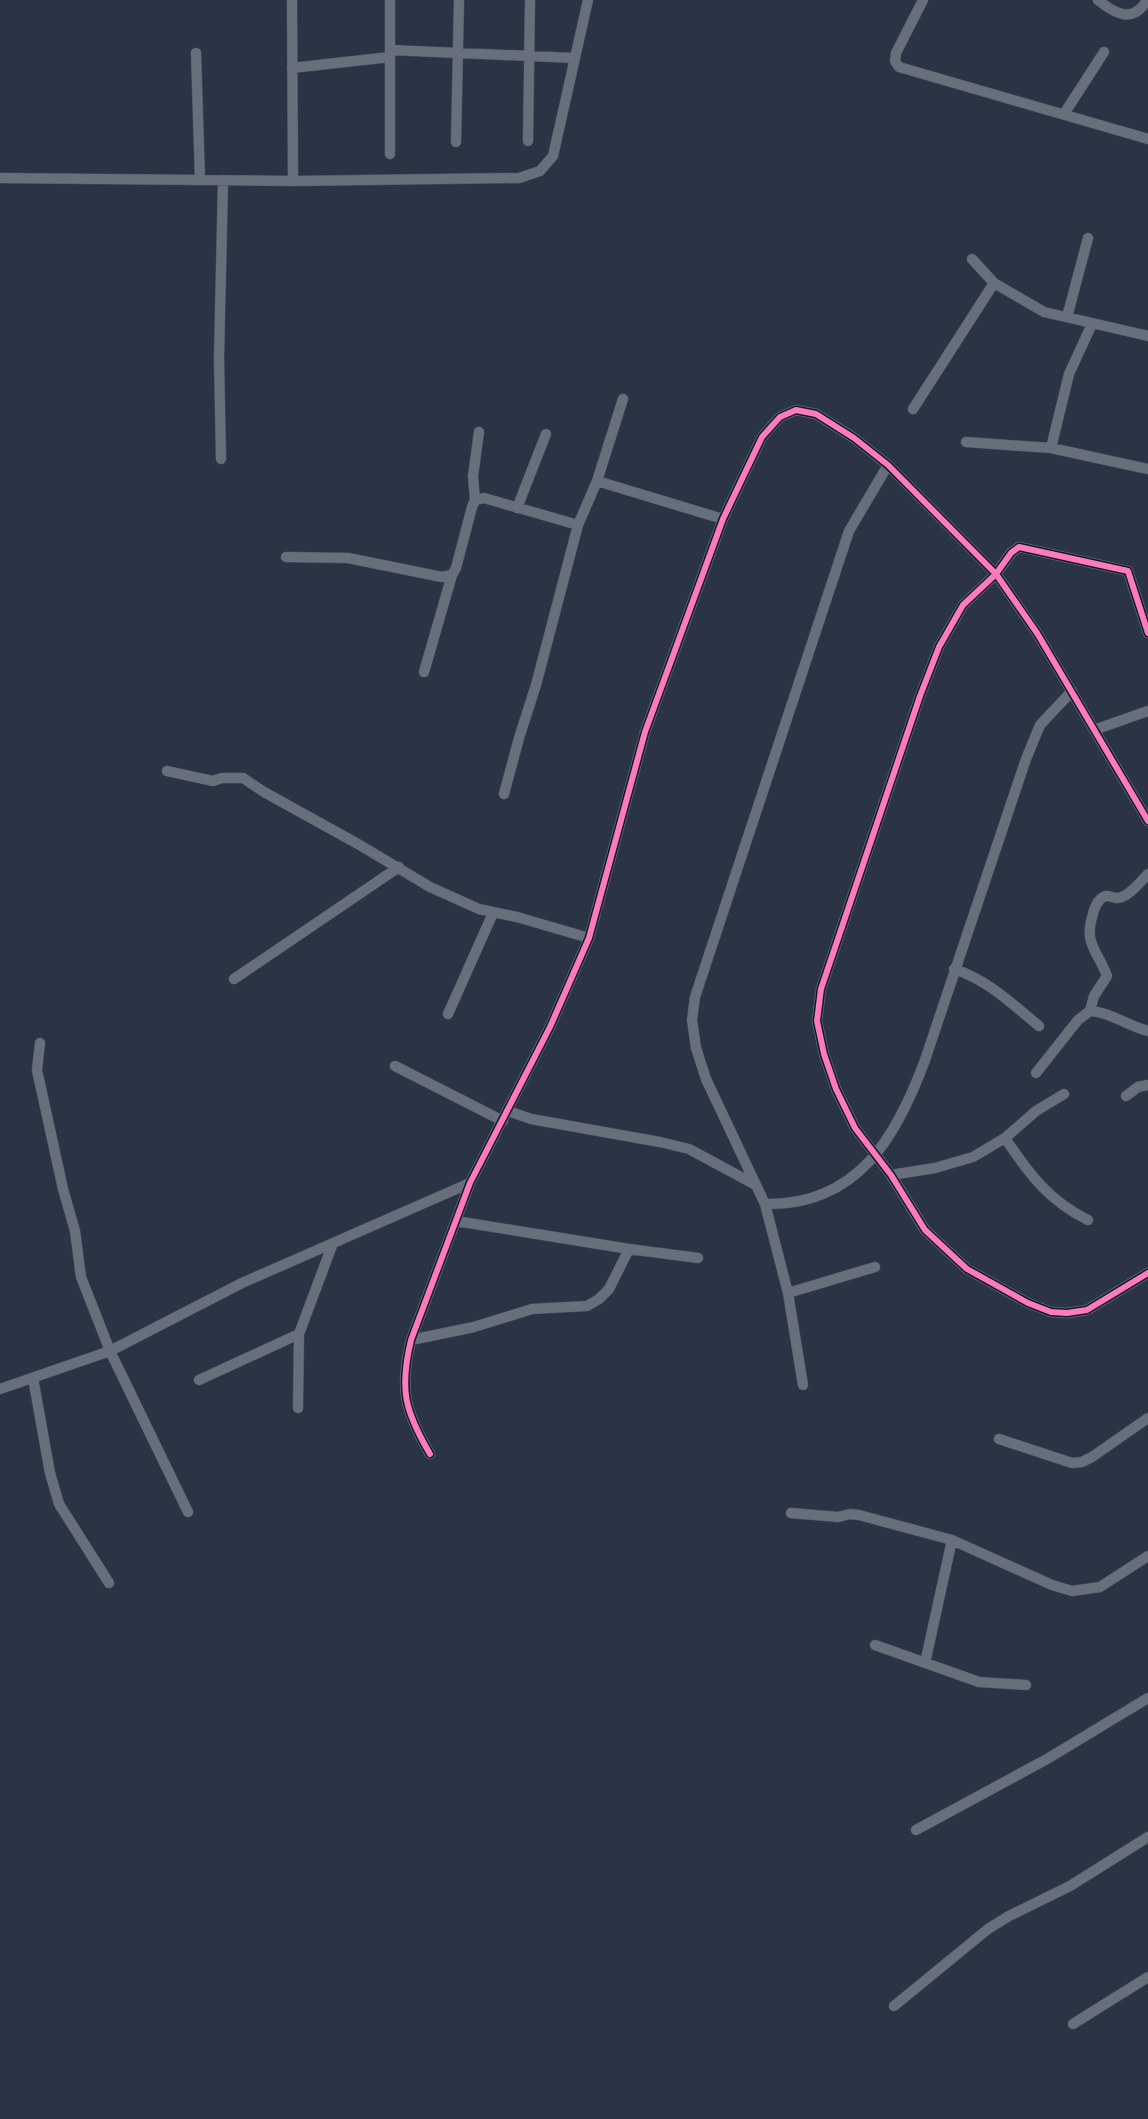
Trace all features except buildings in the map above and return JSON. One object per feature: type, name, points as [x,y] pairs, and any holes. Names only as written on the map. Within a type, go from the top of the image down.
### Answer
[{"type":"street","points":[[292,0],[293,181]]},
{"type":"street","points":[[390,0],[390,154]]},
{"type":"street","points":[[456,142],[459,0]]},
{"type":"street","points":[[528,141],[530,0]]},
{"type":"street","points":[[0,178],[293,181],[519,178],[540,171],[552,156],[588,0]]},
{"type":"street","points":[[923,0],[896,53],[895,61],[900,66],[1148,139]]},
{"type":"street","points":[[1098,0],[1118,14],[1130,15],[1143,7],[1147,0]]},
{"type":"street","points":[[292,68],[390,54],[458,52],[576,58]]},
{"type":"street","points":[[1064,114],[1104,52]]},
{"type":"street","points":[[196,53],[200,180]]},
{"type":"street","points":[[221,459],[219,359],[224,180]]},
{"type":"street","points":[[1067,317],[1088,238]]},
{"type":"street","points":[[972,259],[994,283],[1044,312],[1148,336]]},
{"type":"street","points":[[913,409],[994,283]]},
{"type":"street","points":[[1051,448],[1068,374],[1092,324]]},
{"type":"street","points":[[504,794],[538,677],[578,525],[597,481],[623,399]]},
{"type":"street","points":[[430,1454],[414,1425],[405,1398],[407,1358],[411,1340],[470,1184],[550,1027],[589,938],[645,732],[723,519],[762,438],[780,417],[796,410],[816,414],[854,438],[888,465],[996,574],[1037,633],[1148,821]]},
{"type":"street","points":[[424,672],[475,500],[473,476],[479,432]]},
{"type":"street","points":[[517,508],[546,434]]},
{"type":"street","points":[[966,442],[1051,448],[1148,469]]},
{"type":"street","points":[[803,1385],[788,1293],[765,1204],[706,1079],[696,1048],[692,1020],[695,997],[849,531],[888,465]]},
{"type":"street","points":[[597,481],[723,519]]},
{"type":"street","points":[[475,500],[484,498],[578,525]]},
{"type":"street","points":[[1148,633],[1128,571],[1019,548],[1011,553],[996,574],[963,605],[939,647],[917,705],[820,989],[817,1021],[836,1089],[856,1128],[891,1175],[925,1230],[967,1269],[1028,1303],[1050,1312],[1067,1313],[1087,1310],[1148,1273]]},
{"type":"street","points":[[286,557],[348,558],[442,577],[452,575]]},
{"type":"street","points":[[765,1204],[803,1202],[828,1191],[860,1171],[876,1156],[895,1129],[913,1092],[1026,759],[1040,726],[1072,691]]},
{"type":"street","points":[[1094,730],[1148,711]]},
{"type":"street","points":[[167,772],[213,782],[222,778],[243,778],[264,792],[399,867],[430,887],[480,909],[493,913],[517,916],[589,938]]},
{"type":"street","points":[[234,979],[399,867]]},
{"type":"street","points":[[1090,1011],[1094,996],[1108,976],[1091,944],[1089,926],[1094,911],[1100,899],[1107,895],[1119,898],[1127,894],[1148,874]]},
{"type":"street","points":[[448,1014],[493,913]]},
{"type":"street","points":[[954,969],[991,986],[1039,1026]]},
{"type":"street","points":[[1036,1073],[1078,1020],[1090,1011],[1098,1011],[1148,1031]]},
{"type":"street","points":[[40,1043],[37,1070],[74,1231],[81,1277],[110,1351],[188,1512]]},
{"type":"street","points":[[395,1066],[505,1116],[531,1119],[689,1149],[754,1184]]},
{"type":"street","points":[[1126,1096],[1138,1087],[1148,1085]]},
{"type":"street","points":[[891,1175],[935,1168],[973,1157],[1006,1138],[1036,1111],[1064,1094]]},
{"type":"street","points":[[1006,1138],[1026,1170],[1051,1196],[1069,1210],[1088,1220]]},
{"type":"street","points":[[0,1389],[110,1351],[242,1283],[470,1184]]},
{"type":"street","points":[[456,1221],[629,1249],[698,1258]]},
{"type":"street","points":[[298,1408],[299,1334],[334,1243]]},
{"type":"street","points":[[411,1340],[474,1327],[532,1309],[587,1306],[600,1299],[609,1290],[629,1249]]},
{"type":"street","points":[[788,1293],[875,1267]]},
{"type":"street","points":[[199,1380],[299,1334]]},
{"type":"street","points":[[33,1378],[50,1472],[59,1504],[109,1583]]},
{"type":"street","points":[[999,1439],[1072,1462],[1082,1462],[1148,1418]]},
{"type":"street","points":[[791,1513],[832,1517],[859,1515],[952,1540],[1052,1585],[1072,1591],[1100,1587],[1148,1556]]},
{"type":"street","points":[[925,1663],[952,1540]]},
{"type":"street","points":[[875,1645],[985,1683],[1026,1685]]},
{"type":"street","points":[[916,1830],[1046,1759],[1148,1698]]},
{"type":"street","points":[[894,2006],[988,1929],[1009,1916],[1070,1886],[1148,1838]]},
{"type":"street","points":[[1073,2024],[1148,1977]]},
{"type":"cycle path","points":[[430,1454],[415,1425],[407,1400],[405,1373],[411,1340],[470,1183],[550,1027],[589,938],[645,732],[723,519],[762,437],[780,417],[796,410],[816,414],[854,438],[888,465],[996,574],[1037,633],[1148,821]]},
{"type":"cycle path","points":[[1148,633],[1128,571],[1019,547],[1011,553],[996,574],[963,605],[939,647],[920,696],[821,989],[817,1021],[824,1054],[836,1089],[855,1128],[891,1175],[925,1230],[967,1269],[1028,1303],[1051,1312],[1067,1313],[1087,1310],[1148,1273]]}]
